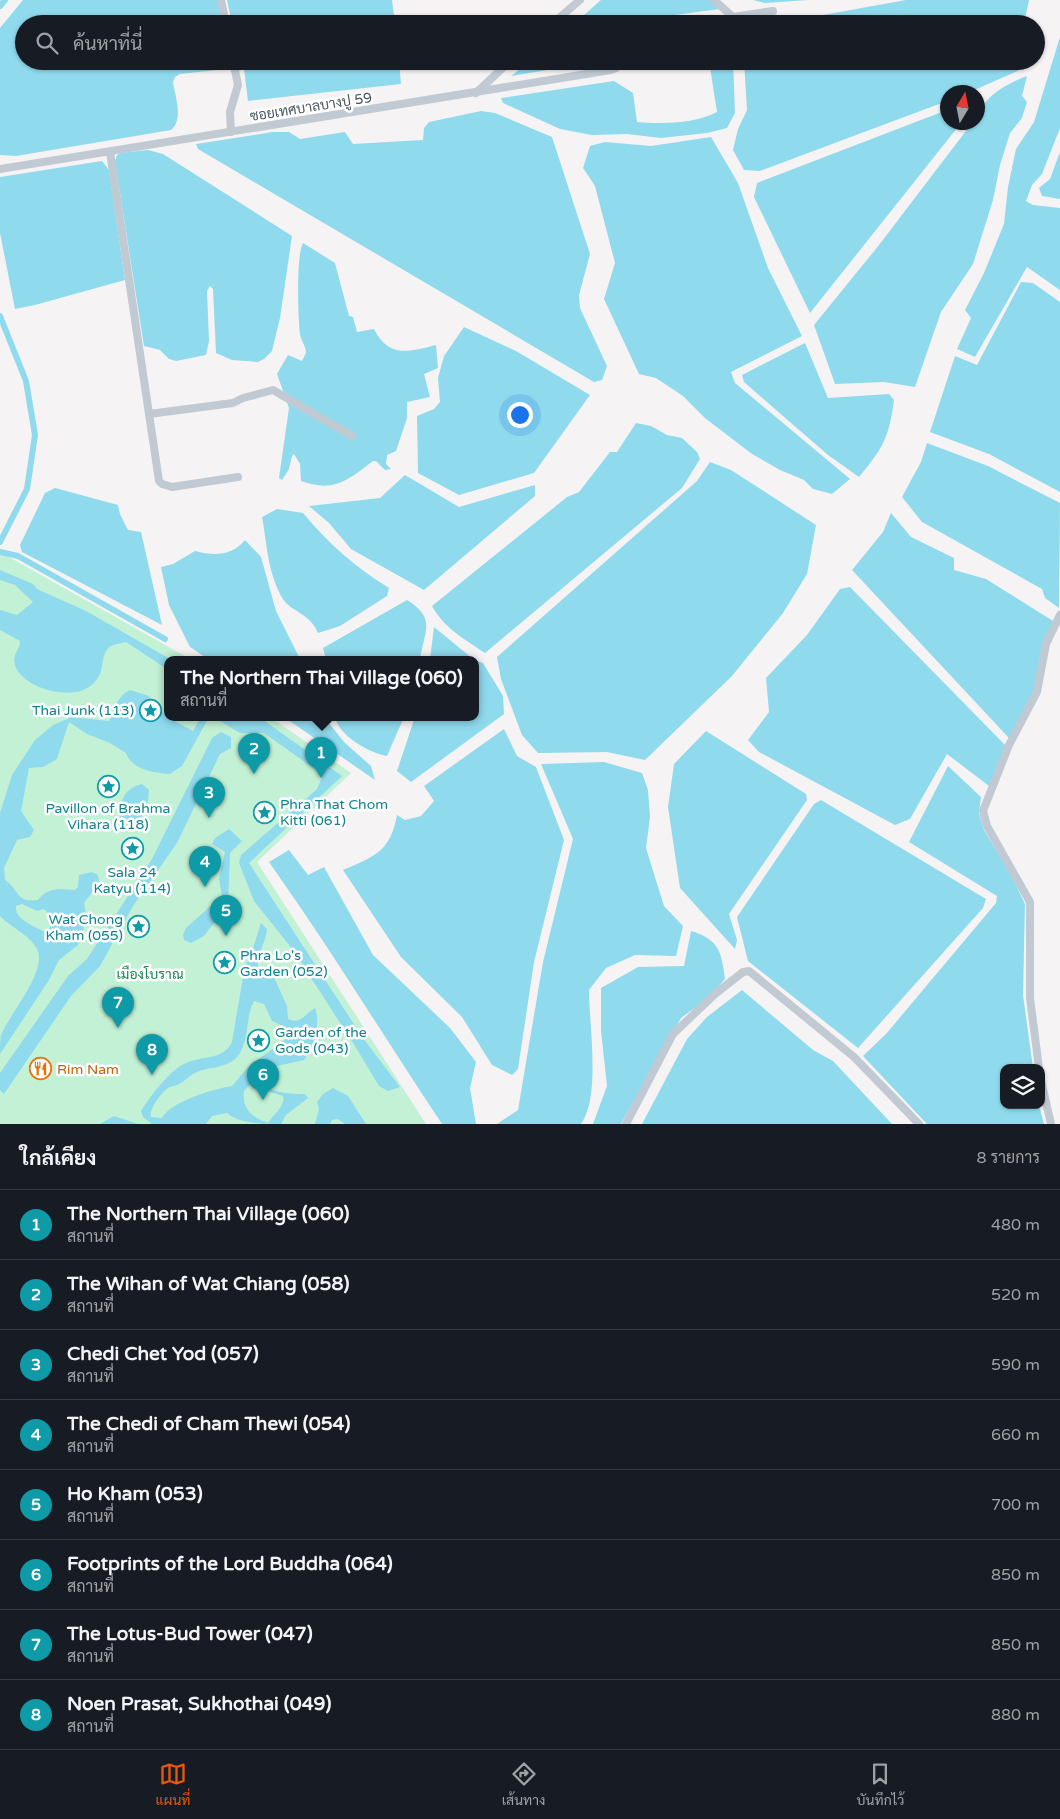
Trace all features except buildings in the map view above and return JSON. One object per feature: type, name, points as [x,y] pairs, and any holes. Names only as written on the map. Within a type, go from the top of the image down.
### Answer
[{"type":"street","points":[[221,0],[224,15]]},
{"type":"street","points":[[562,15],[580,0]]},
{"type":"street","points":[[714,0],[731,15]]},
{"type":"street","points":[[747,15],[774,11]]},
{"type":"street","points":[[231,132],[230,112],[238,85],[235,70]]},
{"type":"street","points":[[476,93],[500,70]]},
{"type":"street","name":"ซอยเทศบาลบางปู 59","points":[[0,169],[611,70]]},
{"type":"street","points":[[110,152],[157,476],[162,484],[172,487],[238,478]]},
{"type":"street","points":[[149,414],[226,405],[273,390],[352,436]]},
{"type":"street","points":[[1038,1064],[1030,998],[1030,902],[987,826],[983,811],[1009,745],[1037,692],[1046,644],[1060,615]]},
{"type":"street","points":[[626,1124],[673,1034],[715,994],[742,972],[749,971],[854,1056],[919,1124]]},
{"type":"street","points":[[1045,1098],[1051,1124]]},
{"type":"green space","name":"เมืองโบราณ","points":[[2,553],[185,656],[164,656],[164,721],[276,721],[351,773],[257,862],[426,1124],[0,1124],[0,554]]},
{"type":"water","points":[[23,0],[220,0],[222,15],[15,15],[15,70],[217,70],[180,74],[175,77],[173,82],[178,114],[175,126],[171,130],[16,156],[0,155],[0,28]]},
{"type":"water","points":[[227,0],[392,0],[394,15],[230,15]]},
{"type":"water","points":[[601,0],[710,0],[720,9],[675,15],[584,15]]},
{"type":"water","points":[[753,0],[808,0],[765,3]]},
{"type":"water","points":[[906,0],[1029,0],[1026,15],[823,15]]},
{"type":"water","points":[[1060,37],[1060,128],[1042,174],[1032,185],[1026,201],[1033,205],[1060,208],[1060,290],[1027,267],[975,357],[957,349],[971,318],[965,310],[984,273],[1004,224],[1008,187],[1016,149],[1034,122]]},
{"type":"water","points":[[244,70],[400,70],[401,84],[248,101]]},
{"type":"water","points":[[519,70],[547,70],[511,76]]},
{"type":"water","points":[[710,70],[733,70],[735,113],[727,128],[707,133],[661,138],[627,134],[592,135],[560,129],[503,103],[501,98],[614,81],[633,93],[637,122],[667,123],[688,121],[717,112]]},
{"type":"water","points":[[745,70],[1020,70],[985,85],[940,85],[940,104],[760,171],[744,170],[733,150],[738,129],[747,110]]},
{"type":"water","points":[[1027,76],[1022,96],[1027,102],[1022,118],[1010,133],[1000,165],[993,200],[973,264],[941,312],[915,387],[884,382],[835,384],[814,325],[879,245],[967,130],[985,130],[985,103],[995,93]]},
{"type":"water","points":[[481,111],[495,113],[552,137],[590,254],[579,295],[580,308],[607,366],[602,380],[594,382],[198,149],[196,144],[273,132],[289,132],[300,139],[345,132],[353,144],[423,140],[424,128],[429,122]]},
{"type":"water","points":[[940,113],[940,130],[955,130],[810,313],[754,197],[757,183]]},
{"type":"water","points":[[711,137],[738,183],[768,268],[802,336],[731,372],[735,383],[850,479],[832,494],[813,489],[804,480],[780,470],[752,454],[705,418],[683,396],[656,378],[639,374],[604,299],[615,263],[595,186],[583,168],[590,146],[605,142],[651,146]]},
{"type":"water","points":[[148,150],[163,154],[292,236],[280,318],[272,351],[264,359],[258,362],[232,360],[216,353],[213,289],[210,286],[207,291],[209,341],[206,355],[176,361],[169,359],[160,350],[144,346],[115,161],[117,155],[121,153]]},
{"type":"water","points":[[1060,152],[1060,199],[1042,196],[1039,188],[1050,179]]},
{"type":"water","points":[[102,161],[109,170],[125,280],[15,309],[0,233],[0,177]]},
{"type":"water","points":[[303,243],[335,263],[349,316],[353,317],[357,332],[374,329],[386,345],[393,349],[408,351],[436,345],[438,368],[424,374],[430,397],[407,402],[407,418],[396,451],[387,455],[386,464],[391,469],[385,470],[376,461],[373,461],[340,483],[323,486],[301,481],[300,464],[294,454],[289,469],[282,480],[279,478],[289,408],[277,374],[288,355],[302,361],[306,353],[300,334],[298,301],[299,260]]},
{"type":"water","points":[[1021,282],[1033,283],[1060,302],[1060,492],[989,454],[930,432],[955,356],[977,365]]},
{"type":"water","points":[[464,327],[516,351],[590,395],[534,473],[459,495],[418,473],[417,416],[434,409],[440,402],[438,378],[444,356]]},
{"type":"water","points":[[805,343],[828,398],[889,394],[894,400],[890,424],[884,442],[859,477],[828,455],[744,382],[742,375]]},
{"type":"water","points":[[636,423],[651,426],[667,435],[682,438],[697,452],[700,459],[682,488],[485,653],[462,638],[442,621],[432,606],[567,497],[579,492],[610,452],[617,452]]},
{"type":"water","points":[[927,443],[988,466],[1060,503],[1059,608],[1045,598],[1042,589],[922,522],[902,497],[921,462]]},
{"type":"water","points":[[710,462],[731,470],[816,525],[807,574],[783,613],[732,676],[645,760],[607,752],[538,753],[522,735],[501,679],[497,657],[697,481]]},
{"type":"water","points":[[405,475],[459,507],[535,485],[535,496],[424,590],[351,549],[329,523],[309,506],[380,498]]},
{"type":"water","points":[[55,488],[118,505],[128,530],[141,532],[162,625],[22,552],[20,545],[45,493]]},
{"type":"water","points":[[277,509],[303,513],[343,554],[389,588],[387,596],[340,626],[318,633],[310,621],[287,604],[274,580],[262,517]]},
{"type":"water","points":[[891,513],[911,537],[954,558],[954,570],[986,579],[1053,621],[1045,642],[1036,686],[1009,738],[852,570],[883,532]]},
{"type":"water","points":[[245,540],[261,557],[276,611],[298,656],[204,656],[190,647],[169,605],[161,567],[173,564],[195,551],[216,554],[228,552]]},
{"type":"water","points":[[0,570],[33,584],[37,589],[86,611],[165,656],[164,667],[126,642],[113,645],[108,649],[104,655],[100,674],[89,687],[66,693],[42,688],[32,683],[22,676],[15,666],[15,655],[20,641],[0,630],[0,610],[17,615],[33,602],[15,585],[0,580]]},
{"type":"water","points":[[850,587],[1006,746],[989,786],[947,754],[910,819],[895,825],[759,752],[748,740],[769,712],[766,678],[807,635],[840,589]]},
{"type":"water","points":[[407,600],[422,613],[425,619],[426,632],[421,656],[325,656],[323,648]]},
{"type":"water","points":[[434,627],[469,656],[430,656]]},
{"type":"water","points":[[479,662],[483,663],[503,696],[504,714],[411,782],[397,771],[414,721],[479,721]]},
{"type":"water","points":[[130,690],[149,696],[164,714],[164,721],[174,721],[193,731],[199,721],[207,721],[182,766],[170,774],[157,773],[138,767],[129,759],[126,753],[110,743],[87,734],[69,722],[57,759],[43,767],[29,768],[21,811],[34,830],[30,837],[17,840],[4,868],[5,880],[25,900],[38,900],[46,893],[54,890],[75,890],[78,887],[79,875],[92,872],[98,875],[99,883],[84,903],[86,915],[82,937],[78,945],[59,960],[49,980],[0,1054],[1,1035],[33,980],[39,958],[37,949],[30,939],[0,916],[0,813],[12,775],[35,740],[53,725],[72,717],[109,721],[122,696]],"holes":[[[22,904],[37,911],[44,909],[49,914],[50,931],[47,933],[22,919],[16,911],[16,906]]]},
{"type":"water","points":[[220,721],[265,721],[342,776],[249,863],[363,1038],[400,1087],[388,1091],[379,1086],[293,950],[254,901],[239,863],[241,855],[317,789],[323,775],[264,733],[240,733]]},
{"type":"water","points":[[290,721],[327,721],[345,743],[371,766],[375,780]]},
{"type":"water","points":[[337,721],[402,721],[387,756],[372,751],[348,737]]},
{"type":"water","points":[[504,729],[517,756],[536,767],[564,840],[534,962],[518,1069],[512,1075],[492,1065],[462,1017],[401,957],[343,870],[364,861],[385,845],[394,827],[397,815],[405,820],[421,816],[434,801],[424,786]]},
{"type":"water","points":[[706,731],[806,794],[807,800],[729,914],[737,940],[735,949],[680,888],[668,807],[674,764]]},
{"type":"water","points":[[221,732],[231,737],[231,748],[220,754],[177,843],[133,906],[100,966],[71,996],[4,1094],[0,1090],[0,1073],[68,976],[87,959],[152,859],[212,738]]},
{"type":"water","points":[[604,762],[642,773],[648,790],[650,817],[646,848],[664,906],[683,926],[676,956],[635,955],[606,968],[589,990],[592,1060],[591,1096],[587,1112],[581,1124],[497,1124],[518,1110],[543,962],[573,839],[541,764]]},
{"type":"water","points":[[948,766],[981,797],[979,813],[984,830],[1010,873],[1025,904],[1023,995],[1032,1064],[1000,1064],[1000,1109],[1040,1109],[1044,1124],[927,1124],[863,1056],[886,1034],[996,903],[997,896],[909,842]]},
{"type":"water","points":[[142,784],[149,790],[147,804],[142,816],[135,822],[119,816],[122,800],[131,788]]},
{"type":"water","points":[[821,800],[986,899],[983,908],[858,1048],[748,961],[737,917],[814,804]]},
{"type":"water","points":[[229,829],[242,841],[230,853],[228,904],[204,936],[191,943],[184,940],[183,935],[186,928],[222,896],[219,879],[225,852],[212,844],[215,838]]},
{"type":"water","points":[[289,850],[308,875],[324,867],[373,955],[450,1028],[476,1062],[470,1088],[476,1124],[442,1124],[292,894],[269,862]]},
{"type":"water","points":[[261,923],[267,929],[258,958],[258,968],[265,975],[273,975],[287,1006],[288,1019],[300,1020],[315,1008],[317,1014],[316,1035],[304,1060],[277,1066],[256,1078],[273,1090],[305,1094],[308,1098],[286,1115],[281,1124],[260,1123],[245,1121],[232,1117],[227,1113],[212,1116],[206,1124],[152,1124],[143,1117],[141,1111],[166,1078],[184,1064],[223,1052],[232,1042],[245,965],[250,958]],"holes":[[[254,1001],[264,1004],[272,1021],[285,1027],[288,1033],[286,1039],[248,1067],[232,1086],[193,1097],[174,1107],[162,1118],[151,1117],[156,1101],[168,1088],[179,1084],[195,1073],[229,1063],[238,1056],[242,1050],[249,1014]],[[253,1081],[261,1089],[283,1096],[283,1103],[268,1123],[257,1118],[246,1108],[244,1091]]]},
{"type":"water","points":[[691,931],[708,938],[717,948],[725,979],[708,998],[681,1018],[621,1124],[593,1124],[607,1086],[601,1031],[601,988],[638,967],[684,966]]},
{"type":"water","points":[[742,990],[813,1050],[833,1061],[892,1124],[642,1124],[687,1039],[707,1017]]},
{"type":"water","points":[[333,1088],[348,1096],[366,1124],[345,1124],[338,1119],[332,1120],[330,1124],[315,1124],[319,1109],[317,1102],[323,1094]]},
{"type":"water","points":[[114,1116],[138,1124],[100,1124]]},
{"type":"waterway","points":[[0,6],[5,0]]},
{"type":"waterway","points":[[0,316],[26,381],[35,435],[27,489],[0,542]]},
{"type":"waterway","points":[[0,552],[18,556],[165,639]]},
{"type":"place","name":"Thai Junk (113)","points":[[150,710]]},
{"type":"place","name":"The Wihan of Wat Chiang (058)","points":[[254,774]]},
{"type":"place","name":"The Northern Thai Village (060)","points":[[321,778]]},
{"type":"place","name":"Pavillon of Brahma Vihara (118)","points":[[108,786]]},
{"type":"place","name":"Phra That Chom Kitti (061)","points":[[264,812]]},
{"type":"place","name":"Chedi Chet Yod (057)","points":[[209,818]]},
{"type":"place","name":"Sala 24 Katyu (114)","points":[[132,849]]},
{"type":"place","name":"The Chedi of Cham Thewi (054)","points":[[205,887]]},
{"type":"place","name":"Wat Chong Kham (055)","points":[[139,927]]},
{"type":"place","name":"Ho Kham (053)","points":[[226,936]]},
{"type":"place","name":"Phra Lo's Garden (052)","points":[[224,963]]},
{"type":"place","name":"The Lotus-Bud Tower (047)","points":[[118,1028]]},
{"type":"place","name":"Garden of the Gods (043)","points":[[259,1040]]},
{"type":"place","name":"Rim Nam","points":[[41,1069]]},
{"type":"place","name":"Noen Prasat, Sukhothai (049)","points":[[152,1075]]},
{"type":"place","name":"Footprints of the Lord Buddha (064)","points":[[263,1100]]}]
